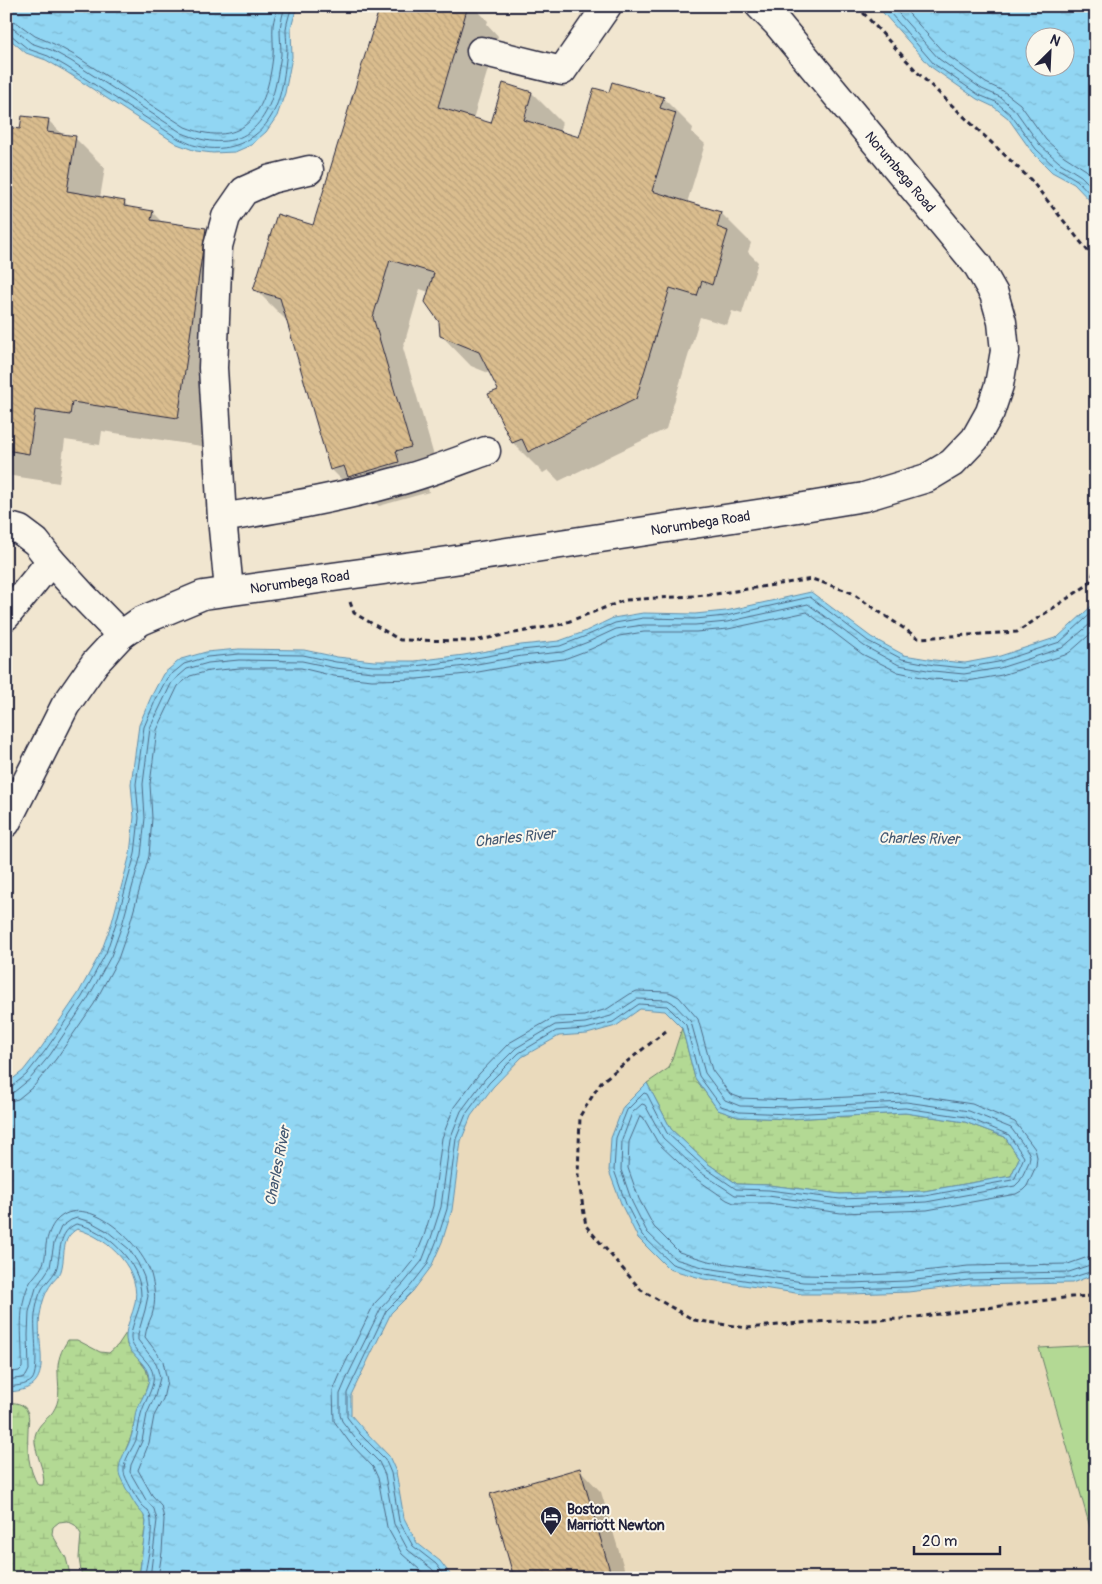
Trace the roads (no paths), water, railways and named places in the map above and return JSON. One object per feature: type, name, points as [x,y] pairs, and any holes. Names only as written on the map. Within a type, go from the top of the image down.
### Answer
[{"type":"street","points":[[481,51],[562,71],[606,6]]},
{"type":"street","name":"Norumbega Road","points":[[6,823],[65,706],[95,663],[121,635],[141,621],[202,595],[642,532],[864,497],[927,478],[952,463],[974,439],[990,412],[999,385],[1005,351],[1002,322],[994,294],[978,266],[777,23],[760,6]]},
{"type":"street","points":[[229,590],[222,518],[213,368],[218,246],[226,217],[244,191],[271,179],[309,170]]},
{"type":"street","points":[[222,518],[279,508],[395,483],[486,451]]},
{"type":"street","points":[[6,526],[20,530],[36,542],[51,561],[121,635]]},
{"type":"street","points":[[6,616],[51,561]]},
{"type":"water","points":[[6,6],[297,6],[291,28],[292,57],[285,93],[277,116],[266,132],[251,145],[235,152],[213,153],[196,151],[177,144],[65,71],[46,60],[26,53],[6,36]]},
{"type":"water","points":[[877,6],[1096,6],[1096,207],[1074,184],[1052,172],[1032,152],[1008,118],[994,107],[977,99],[931,67]]},
{"type":"water","name":"Charles River","points":[[811,592],[871,637],[904,655],[965,663],[997,657],[1058,637],[1096,602],[1096,1274],[1072,1283],[969,1285],[908,1292],[802,1294],[704,1279],[669,1269],[638,1238],[622,1206],[609,1171],[611,1138],[623,1107],[647,1083],[671,1129],[707,1163],[737,1184],[769,1185],[840,1194],[924,1191],[1011,1176],[1019,1158],[1005,1137],[965,1122],[905,1113],[789,1119],[738,1117],[718,1110],[695,1078],[682,1028],[665,1011],[640,1009],[616,1026],[587,1034],[559,1036],[522,1057],[493,1087],[471,1116],[461,1141],[452,1210],[442,1242],[431,1267],[413,1291],[391,1313],[351,1395],[351,1415],[389,1456],[396,1472],[404,1518],[417,1543],[440,1561],[453,1578],[139,1578],[146,1522],[144,1515],[135,1504],[122,1480],[119,1468],[130,1441],[136,1411],[146,1391],[149,1379],[146,1369],[129,1349],[126,1339],[136,1294],[134,1281],[129,1269],[112,1248],[89,1233],[77,1229],[68,1238],[64,1248],[60,1272],[47,1290],[44,1298],[39,1328],[41,1366],[39,1376],[33,1384],[22,1390],[6,1392],[6,1084],[23,1071],[41,1048],[78,994],[101,952],[112,922],[130,854],[134,817],[131,784],[139,725],[163,674],[181,659],[206,652],[239,649],[304,650],[337,657],[374,661],[415,661],[464,655],[521,645],[559,641],[584,632],[613,618],[643,613],[695,614],[726,611]]},
{"type":"place","name":"Boston Marriott Newton","points":[[551,1536]]}]
